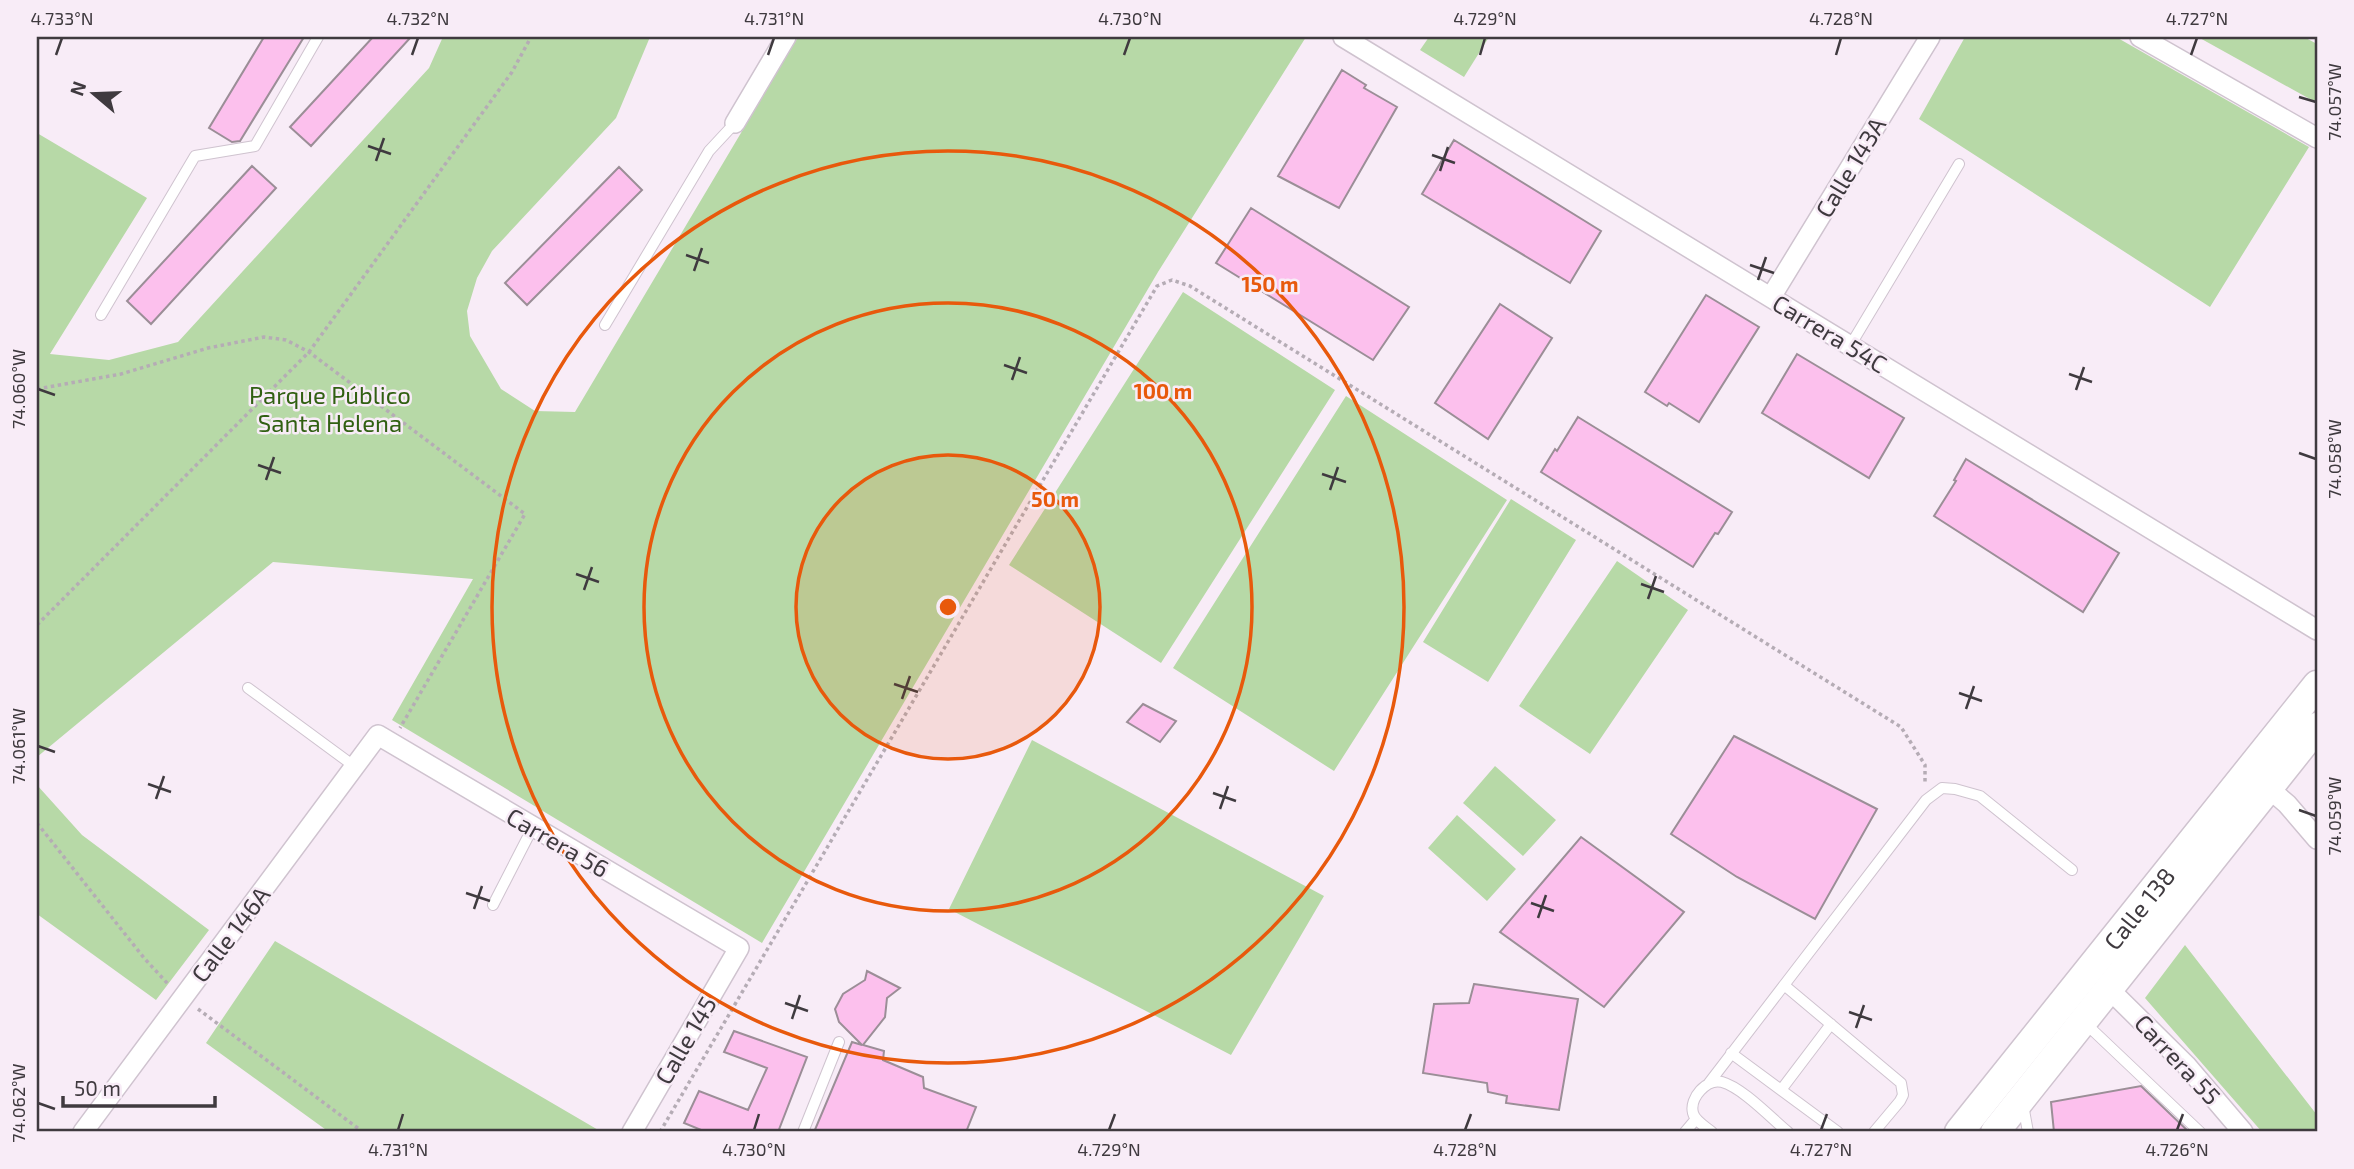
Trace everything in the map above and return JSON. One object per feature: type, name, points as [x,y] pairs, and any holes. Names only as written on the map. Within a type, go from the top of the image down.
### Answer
[{"type":"main road","name":"Calle 138","points":[[1995,1132],[2022,1098],[2073,1012],[2109,989],[2258,779],[2317,684]]},
{"type":"main road","name":"Calle 138","points":[[1959,1132],[2073,1012],[2258,779],[2317,727]]},
{"type":"street","points":[[735,123],[786,37]]},
{"type":"street","name":"Carrera 54C","points":[[1343,37],[2317,630]]},
{"type":"street","name":"Calle 143A","points":[[1771,297],[1930,37]]},
{"type":"street","points":[[2140,37],[2317,138]]},
{"type":"street","name":"Calle 146A","points":[[83,1132],[354,766],[385,739]]},
{"type":"street","name":"Carrera 56","points":[[385,739],[739,948]]},
{"type":"street","points":[[2258,779],[2287,804],[2317,839]]},
{"type":"street","name":"Calle 145","points":[[632,1132],[739,948]]},
{"type":"street","name":"Carrera 55","points":[[2109,989],[2186,1065],[2243,1132]]},
{"type":"lane","points":[[102,315],[195,156],[255,146],[318,37]]},
{"type":"lane","points":[[605,325],[709,150],[735,123]]},
{"type":"lane","points":[[1850,346],[1959,164]]},
{"type":"lane","points":[[248,688],[354,766]]},
{"type":"lane","points":[[1712,1132],[1696,1119],[1692,1112],[1693,1102],[1926,800],[1942,788],[1980,796],[2071,870]]},
{"type":"lane","points":[[493,905],[533,827]]},
{"type":"lane","points":[[1784,985],[1901,1083],[1903,1095],[1900,1101],[1874,1132]]},
{"type":"lane","points":[[2073,1012],[2200,1132]]},
{"type":"lane","points":[[1781,1090],[1831,1024]]},
{"type":"lane","points":[[803,1132],[839,1042]]},
{"type":"lane","points":[[1731,1053],[1838,1132]]},
{"type":"lane","points":[[1709,1083],[1717,1081],[1730,1085],[1788,1132]]},
{"type":"lane","points":[[2022,1098],[2028,1132]]},
{"type":"lane","points":[[1685,1132],[1696,1119]]},
{"type":"path","points":[[37,625],[309,352],[512,72],[531,37]]},
{"type":"path","points":[[660,1132],[1157,286],[1172,280],[1190,286],[1901,727],[1925,765],[1926,800]]},
{"type":"path","points":[[37,389],[121,374],[208,348],[264,337],[286,340],[309,352],[525,514],[385,739]]},
{"type":"path","points":[[37,823],[144,958],[183,998],[363,1132]]},
{"type":"green space","name":"Parque Público Santa Helena","points":[[439,37],[650,37],[616,118],[492,251],[477,278],[467,311],[470,336],[501,389],[535,411],[575,412],[798,37],[1306,37],[1158,272],[762,943],[392,720],[473,579],[273,562],[37,757],[37,133],[147,198],[50,354],[109,360],[178,342],[429,68],[442,39]]},
{"type":"green space","points":[[1429,37],[1489,37],[1464,77],[1420,50]]},
{"type":"green space","points":[[1965,37],[2116,37],[2309,147],[2210,307],[1919,119]]},
{"type":"green space","points":[[2198,37],[2304,37],[2317,44],[2317,103]]},
{"type":"green space","points":[[1183,292],[1335,390],[1161,663],[1009,565]]},
{"type":"green space","points":[[1346,396],[1507,500],[1334,771],[1173,668]]},
{"type":"green space","points":[[1511,499],[1576,540],[1488,682],[1423,642]]},
{"type":"green space","points":[[1617,561],[1688,610],[1590,754],[1519,706]]},
{"type":"green space","points":[[1032,740],[1324,896],[1231,1055],[949,909]]},
{"type":"green space","points":[[1495,766],[1556,820],[1523,856],[1463,803]]},
{"type":"green space","points":[[37,785],[82,835],[209,930],[156,1000],[37,914]]},
{"type":"green space","points":[[1457,815],[1516,869],[1487,901],[1428,848]]},
{"type":"green space","points":[[275,941],[600,1131],[329,1132],[206,1043]]},
{"type":"green space","points":[[2185,945],[2317,1115],[2317,1132],[2262,1132],[2145,998]]},
{"type":"building","points":[[264,37],[304,37],[240,141],[232,142],[209,128]]},
{"type":"building","points":[[373,37],[411,37],[311,146],[290,127]]},
{"type":"building","points":[[1342,70],[1366,85],[1364,88],[1397,107],[1339,208],[1278,176]]},
{"type":"building","points":[[1454,140],[1601,231],[1570,283],[1422,194]]},
{"type":"building","points":[[252,166],[276,188],[151,324],[127,301]]},
{"type":"building","points":[[619,167],[642,190],[527,305],[505,283]]},
{"type":"building","points":[[1251,208],[1409,307],[1373,360],[1216,263]]},
{"type":"building","points":[[1706,295],[1759,327],[1699,422],[1645,392]]},
{"type":"building","points":[[1500,304],[1552,338],[1488,439],[1435,403]]},
{"type":"building","points":[[1797,354],[1904,418],[1869,478],[1762,413]]},
{"type":"building","points":[[1578,417],[1732,512],[1693,567],[1541,472]]},
{"type":"building","points":[[1966,459],[2119,553],[2083,612],[1934,516]]},
{"type":"building","points":[[1143,704],[1176,721],[1160,742],[1127,722]]},
{"type":"building","points":[[1734,736],[1877,809],[1815,919],[1737,877],[1671,834]]},
{"type":"building","points":[[1581,837],[1684,912],[1604,1007],[1500,932]]},
{"type":"building","points":[[867,971],[900,988],[887,998],[885,1017],[863,1045],[884,1051],[883,1060],[923,1077],[924,1088],[976,1107],[966,1132],[814,1132],[852,1042],[862,1045],[839,1022],[835,1009],[843,994],[865,980]]},
{"type":"building","points":[[1474,984],[1578,999],[1559,1110],[1506,1103],[1507,1096],[1488,1092],[1487,1083],[1423,1073],[1434,1004],[1469,1003]]},
{"type":"building","points":[[734,1031],[807,1057],[778,1132],[706,1132],[684,1123],[699,1091],[748,1110],[767,1068],[724,1052]]},
{"type":"building","points":[[2141,1086],[2189,1132],[2054,1132],[2051,1102]]}]
